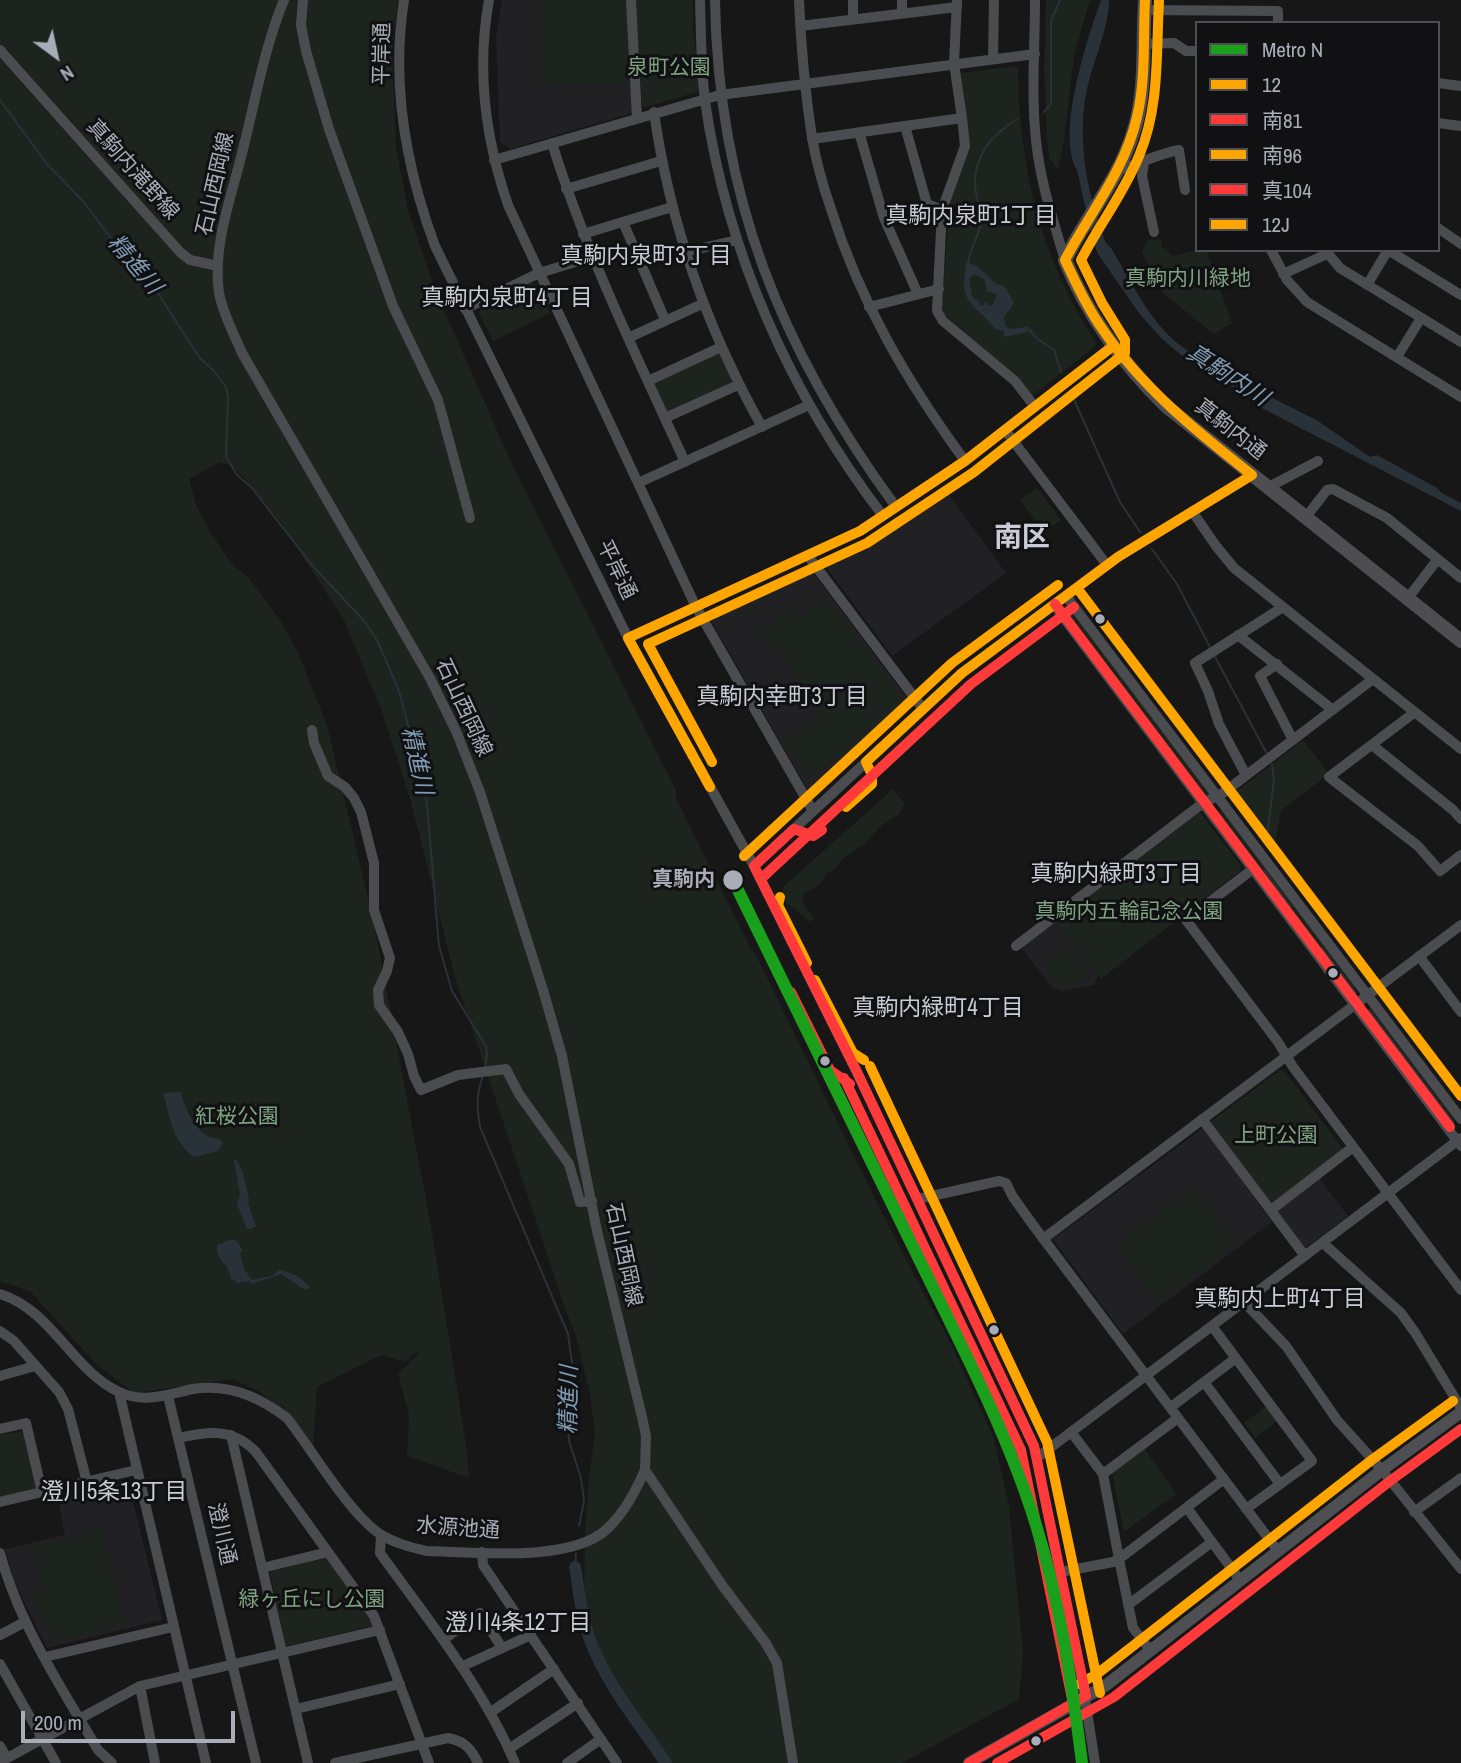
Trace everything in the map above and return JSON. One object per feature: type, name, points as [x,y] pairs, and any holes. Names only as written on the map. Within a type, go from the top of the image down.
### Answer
[{"type":"highway","points":[[1065,260],[1118,171],[1134,132],[1139,103],[1144,5]]},
{"type":"highway","name":"真駒内通","points":[[1065,260],[1090,310],[1113,346],[1166,406],[1461,641]]},
{"type":"main road","points":[[969,1763],[1105,1686],[1461,1410]]},
{"type":"street","name":"石山西岡線","points":[[284,0],[268,47],[226,215],[218,267],[219,294],[242,353],[430,678],[456,730],[484,806],[562,1056],[646,1436],[645,1470]]},
{"type":"street","points":[[303,0],[301,25],[306,51],[329,129],[393,306],[438,400],[470,518]]},
{"type":"street","name":"平岸通","points":[[404,0],[400,78],[408,149],[428,227],[465,309],[628,638],[754,866],[918,1199],[1019,1412],[1038,1457],[1086,1696],[1095,1763]]},
{"type":"street","points":[[488,0],[482,83],[487,129],[508,205],[696,607],[813,811]]},
{"type":"street","points":[[631,0],[637,118]]},
{"type":"street","points":[[700,0],[705,98],[719,173],[751,282],[772,333],[809,405],[838,453],[883,516]]},
{"type":"street","points":[[715,0],[720,95],[752,236],[775,299],[808,371],[851,444],[896,507]]},
{"type":"street","points":[[799,0],[812,139],[835,223],[869,307],[920,399],[965,461]]},
{"type":"street","points":[[852,19],[853,0]]},
{"type":"street","points":[[902,0],[902,13]]},
{"type":"street","points":[[993,58],[994,0]]},
{"type":"street","points":[[1035,0],[1036,140],[1044,187],[1065,260]]},
{"type":"street","points":[[800,26],[957,3],[954,63],[965,146],[942,210],[937,311],[943,321],[1009,376],[1035,407]]},
{"type":"street","points":[[1144,5],[1278,12],[1278,21]]},
{"type":"street","points":[[1143,44],[1174,43],[1186,51],[1195,51]]},
{"type":"street","name":"真駒内滝野線","points":[[0,50],[180,253],[190,260],[218,267]]},
{"type":"street","points":[[494,160],[720,95],[1035,54]]},
{"type":"street","points":[[1440,83],[1461,86]]},
{"type":"street","points":[[654,112],[661,161],[672,207],[702,304],[738,385],[762,427]]},
{"type":"street","points":[[812,139],[962,118]]},
{"type":"street","points":[[1440,123],[1461,126]]},
{"type":"street","points":[[905,126],[927,204],[942,210]]},
{"type":"street","points":[[859,132],[884,218],[918,294]]},
{"type":"street","points":[[552,143],[592,257],[685,462]]},
{"type":"street","points":[[1118,171],[1158,154],[1179,150],[1185,190]]},
{"type":"street","points":[[566,189],[661,161]]},
{"type":"street","points":[[1144,162],[1142,176],[1154,232]]},
{"type":"street","points":[[583,234],[672,207]]},
{"type":"street","points":[[623,222],[665,320]]},
{"type":"street","points":[[1440,229],[1461,244]]},
{"type":"street","points":[[685,252],[737,240]]},
{"type":"street","points":[[1272,252],[1283,274],[1307,302],[1461,397]]},
{"type":"street","points":[[1283,274],[1326,252],[1340,268],[1461,342]]},
{"type":"street","points":[[1367,285],[1387,252]]},
{"type":"street","points":[[1391,252],[1461,295]]},
{"type":"street","points":[[465,309],[539,273],[592,257]]},
{"type":"street","points":[[869,307],[939,289]]},
{"type":"street","points":[[628,338],[702,304]]},
{"type":"street","points":[[1397,357],[1421,318]]},
{"type":"street","points":[[628,638],[850,537],[965,461],[1113,346]]},
{"type":"street","points":[[648,381],[721,348]]},
{"type":"street","points":[[665,418],[738,385]]},
{"type":"street","points":[[638,483],[809,405]]},
{"type":"street","points":[[1005,430],[1107,565]]},
{"type":"street","points":[[1269,487],[1318,461]]},
{"type":"street","points":[[754,866],[962,673],[1107,565],[1252,475]]},
{"type":"street","points":[[1306,517],[1327,490],[1333,489],[1387,518],[1461,578]]},
{"type":"street","points":[[1192,511],[1226,559],[1461,749]]},
{"type":"street","points":[[808,556],[923,709]]},
{"type":"street","points":[[1408,598],[1437,559]]},
{"type":"street","points":[[1066,596],[1461,1119]]},
{"type":"street","points":[[1038,1457],[1460,1142],[1054,605]]},
{"type":"street","points":[[1246,775],[1219,724],[1195,663],[1283,607]]},
{"type":"street","points":[[1238,635],[1333,710]]},
{"type":"street","points":[[1277,664],[1260,676],[1293,740]]},
{"type":"street","points":[[1016,946],[1203,803],[1218,796],[1373,679]]},
{"type":"street","points":[[1415,712],[1329,777],[1418,846],[1440,871],[1461,855]]},
{"type":"street","points":[[312,730],[314,743],[328,776],[345,787],[361,812],[374,863],[374,910],[390,958],[378,990],[379,1005],[398,1032],[421,1090],[450,1077],[506,1069],[519,1094],[569,1164],[580,1202],[592,1201]]},
{"type":"street","points":[[1372,745],[1461,819]]},
{"type":"street","points":[[1252,869],[1186,920],[1461,1290]]},
{"type":"street","points":[[1043,1239],[1461,925]]},
{"type":"street","points":[[1419,956],[1461,1012]]},
{"type":"street","points":[[1202,1119],[1305,1256]]},
{"type":"street","points":[[1270,1210],[1353,1147]]},
{"type":"street","points":[[918,1199],[1003,1181],[1043,1239],[1278,1551]]},
{"type":"street","points":[[1322,1243],[1401,1313],[1461,1410]]},
{"type":"street","name":"水源池通","points":[[0,1294],[23,1304],[91,1371],[119,1392],[145,1398],[168,1396],[191,1389],[219,1388],[239,1391],[272,1406],[287,1418],[362,1519],[381,1535],[426,1551],[543,1552],[587,1541],[606,1530],[632,1499],[645,1470]]},
{"type":"street","points":[[1245,1303],[1286,1346],[1337,1420],[1382,1470],[1461,1569]]},
{"type":"street","points":[[1212,1326],[1312,1461],[1246,1509]]},
{"type":"street","points":[[0,1331],[15,1340],[59,1392],[68,1409],[87,1482]]},
{"type":"street","points":[[1171,1408],[1236,1358]]},
{"type":"street","points":[[0,1376],[35,1366]]},
{"type":"street","points":[[1204,1382],[1280,1485]]},
{"type":"street","points":[[119,1392],[206,1763]]},
{"type":"street","name":"澄川通","points":[[168,1396],[256,1763]]},
{"type":"street","points":[[1103,1474],[1178,1418]]},
{"type":"street","points":[[0,1429],[26,1423],[42,1492]]},
{"type":"street","points":[[179,1438],[202,1432],[218,1432],[242,1439],[256,1452],[374,1616],[429,1763]]},
{"type":"street","points":[[1071,1432],[1103,1474],[1133,1628],[1150,1650]]},
{"type":"street","points":[[231,1435],[308,1763]]},
{"type":"street","points":[[0,1502],[136,1470]]},
{"type":"street","points":[[645,1470],[777,1663],[793,1763]]},
{"type":"street","points":[[1061,1572],[1119,1559],[1224,1479]]},
{"type":"street","points":[[1414,1512],[1459,1483]]},
{"type":"street","points":[[1187,1508],[1240,1580]]},
{"type":"street","points":[[381,1535],[380,1553],[463,1666],[491,1712],[515,1763]]},
{"type":"street","points":[[1128,1605],[1212,1542]]},
{"type":"street","points":[[262,1567],[328,1552]]},
{"type":"street","points":[[482,1552],[483,1564],[617,1763]]},
{"type":"street","points":[[0,1553],[9,1586],[25,1622],[98,1750],[112,1763]]},
{"type":"street","points":[[443,1640],[480,1613],[502,1648]]},
{"type":"street","points":[[0,1635],[25,1622]]},
{"type":"street","points":[[45,1657],[173,1626]]},
{"type":"street","points":[[0,1746],[3,1760],[140,1686],[380,1630]]},
{"type":"street","points":[[463,1666],[531,1635]]},
{"type":"street","points":[[0,1664],[56,1763]]},
{"type":"street","points":[[491,1712],[554,1669]]},
{"type":"street","points":[[296,1709],[400,1684]]},
{"type":"street","points":[[140,1686],[155,1763]]},
{"type":"street","points":[[509,1749],[578,1703]]},
{"type":"street","points":[[335,1763],[448,1738],[460,1740],[469,1747],[478,1763]]},
{"type":"street","points":[[567,1763],[601,1739]]},
{"type":"shaded area","points":[[502,0],[627,0],[635,112],[510,149],[500,142],[496,37]]},
{"type":"shaded area","points":[[944,488],[1006,573],[892,656],[824,564],[825,559],[868,539]]},
{"type":"shaded area","points":[[805,568],[811,570],[910,702],[910,706],[815,792],[809,792],[709,617],[711,612]]},
{"type":"shaded area","points":[[1056,922],[1098,975],[1094,985],[1063,991],[1053,988],[1021,947]]},
{"type":"shaded area","points":[[1203,1128],[1272,1222],[1123,1334],[1053,1239]]},
{"type":"shaded area","points":[[1319,1177],[1348,1216],[1304,1247],[1277,1211]]},
{"type":"shaded area","points":[[128,1481],[162,1620],[47,1648],[14,1581],[5,1549],[65,1535],[57,1495]]},
{"type":"green space","name":"紅桜公園","points":[[0,0],[398,0],[392,46],[396,148],[408,210],[436,292],[511,462],[676,790],[676,798],[881,1211],[953,1348],[994,1439],[1009,1506],[1023,1653],[1019,1699],[902,1763],[669,1763],[616,1684],[592,1636],[584,1604],[585,1533],[595,1435],[590,1394],[576,1336],[455,977],[410,798],[382,712],[344,620],[279,520],[244,478],[230,465],[220,462],[189,479],[196,505],[210,532],[233,565],[249,578],[282,623],[299,655],[327,725],[373,919],[431,1226],[469,1478],[407,1456],[409,1415],[398,1374],[422,1350],[413,1354],[406,1362],[381,1355],[317,1387],[313,1447],[279,1402],[284,1411],[259,1391],[232,1379],[134,1393],[96,1364],[30,1291],[0,1281]]},
{"type":"green space","points":[[541,0],[624,0],[628,85],[540,83]]},
{"type":"green space","name":"泉町公園","points":[[635,0],[693,0],[693,30],[701,85],[697,92],[642,106]]},
{"type":"green space","points":[[1046,0],[1090,0],[1074,55],[1058,170],[1049,158],[1047,137],[1044,70]]},
{"type":"green space","points":[[1016,66],[1023,141],[1037,212],[1061,279],[1096,342],[1094,347],[1032,396],[1017,378],[945,315],[942,307],[950,199],[970,146],[961,73]]},
{"type":"green space","name":"真駒内川緑地","points":[[1161,239],[1161,246],[1173,256],[1195,250],[1207,252],[1232,323],[1214,334],[1163,293],[1142,253],[1148,240]]},
{"type":"green space","points":[[531,283],[537,285],[550,313],[493,341],[479,313],[481,307]]},
{"type":"green space","points":[[721,354],[733,381],[731,385],[669,412],[665,411],[653,386],[655,382]]},
{"type":"green space","points":[[1037,488],[1061,520],[1044,532],[1020,500]]},
{"type":"green space","points":[[829,600],[906,702],[842,760],[840,757],[806,777],[785,740],[819,719],[777,645],[769,649],[758,631],[797,608],[802,615]]},
{"type":"green space","points":[[1070,609],[1210,794],[1207,797],[1203,797],[1065,613]]},
{"type":"green space","points":[[1303,740],[1329,774],[1281,810],[1274,850],[1271,852],[1231,800],[1232,795]]},
{"type":"green space","points":[[893,789],[905,804],[899,814],[842,859],[819,885],[803,895],[803,902],[814,918],[810,922],[783,900],[783,887]]},
{"type":"green space","points":[[1223,809],[1356,986],[1349,991],[1215,814]]},
{"type":"green space","name":"真駒内五輪記念公園","points":[[1200,812],[1241,866],[1240,871],[1101,979],[1056,922]]},
{"type":"green space","points":[[1069,948],[1089,975],[1075,984],[1063,985],[1053,979],[1043,967]]},
{"type":"green space","points":[[1371,1009],[1455,1118],[1453,1125],[1450,1126],[1366,1012]]},
{"type":"green space","name":"上町公園","points":[[1280,1070],[1285,1072],[1343,1149],[1275,1203],[1270,1202],[1210,1122]]},
{"type":"green space","points":[[1194,1187],[1237,1243],[1159,1303],[1116,1245]]},
{"type":"green space","points":[[1269,1404],[1280,1419],[1255,1438],[1244,1423]]},
{"type":"green space","points":[[21,1431],[37,1486],[35,1489],[0,1498],[0,1435]]},
{"type":"green space","points":[[1145,1449],[1176,1494],[1124,1532],[1112,1473]]},
{"type":"green space","points":[[101,1529],[126,1624],[58,1642],[33,1598],[44,1593],[29,1547]]},
{"type":"green space","name":"緑ヶ丘にし公園","points":[[325,1556],[372,1626],[287,1646],[284,1644],[270,1572]]},
{"type":"water","name":"真駒内川","points":[[1101,0],[1109,0],[1108,12],[1086,94],[1083,132],[1086,170],[1094,208],[1106,243],[1149,311],[1174,340],[1203,356],[1208,365],[1318,421],[1370,457],[1377,455],[1437,488],[1461,503],[1461,511],[1258,406],[1248,396],[1187,360],[1161,338],[1139,313],[1098,254],[1071,153],[1070,133],[1076,86]]},
{"type":"water","points":[[966,262],[977,266],[995,283],[1005,287],[1014,303],[1004,317],[1005,326],[1010,329],[1027,327],[1027,332],[1005,337],[1005,331],[995,329],[971,303],[965,292]],"holes":[[[975,274],[985,280],[987,291],[997,294],[993,305],[988,306],[987,302],[980,305],[979,301],[972,297],[969,278]]]},
{"type":"water","points":[[181,1092],[189,1115],[199,1129],[223,1143],[218,1151],[194,1157],[181,1144],[173,1128],[163,1093]]},
{"type":"water","points":[[236,1159],[243,1172],[248,1203],[256,1226],[251,1229],[247,1229],[237,1204],[240,1195]]},
{"type":"water","points":[[232,1239],[237,1241],[243,1251],[240,1253],[244,1269],[252,1280],[272,1276],[279,1270],[296,1276],[310,1288],[305,1290],[281,1274],[251,1284],[250,1281],[238,1283],[231,1278],[217,1251],[217,1245]]},
{"type":"waterway","points":[[1044,112],[1051,104],[1051,21],[1060,0]]},
{"type":"waterway","name":"精進川","points":[[0,100],[47,164],[83,201],[120,250],[154,287],[199,357],[226,387],[226,457],[237,475],[252,488],[311,564],[365,622],[378,642],[399,691],[427,804],[439,946],[452,991],[486,1046],[485,1067]]},
{"type":"waterway","points":[[968,263],[981,222],[975,184],[978,163],[993,138],[1017,119]]},
{"type":"waterway","points":[[1025,328],[1054,350],[1061,372]]},
{"type":"waterway","points":[[1071,393],[1120,502],[1140,532]]},
{"type":"waterway","points":[[1152,549],[1177,584],[1210,647]]},
{"type":"waterway","points":[[1214,655],[1266,752]]},
{"type":"waterway","points":[[1266,845],[1274,780],[1272,764]]},
{"type":"waterway","points":[[1265,871],[1291,907]]},
{"type":"waterway","points":[[1322,948],[1356,993]]},
{"type":"waterway","points":[[1369,1010],[1453,1122]]},
{"type":"waterway","name":"精進川","points":[[483,1076],[478,1101],[480,1127],[568,1334],[574,1378],[574,1396],[568,1424],[569,1441],[581,1478],[584,1501],[579,1526]]},
{"type":"waterway","name":"精進川","points":[[575,1567],[576,1553]]},
{"type":"waterway","name":"精進川","points":[[575,1567],[584,1620],[596,1654],[623,1702],[666,1763]]},
{"type":"metro line","name":"N","points":[[733,880],[966,1354],[1011,1456],[1036,1525],[1052,1583],[1082,1763]]},
{"type":"transit line","name":"12","points":[[1145,0],[1144,59],[1137,117],[1116,173],[1065,260],[1096,319],[1134,369],[1190,425],[1252,475]]},
{"type":"transit line","name":"12J","points":[[712,762],[648,644],[867,543],[974,472],[1125,353],[1125,340],[1102,303],[1081,260],[1126,183],[1146,137],[1156,79],[1159,1]]},
{"type":"transit line","name":"12","points":[[628,638],[860,531],[965,461],[1113,346]]},
{"type":"transit line","name":"12","points":[[866,762],[962,673],[1118,557],[1252,475]]},
{"type":"transit line","name":"南96","points":[[744,856],[952,663],[1058,585]]},
{"type":"transit line","name":"南96","points":[[1077,588],[1461,1096]]},
{"type":"transit line","name":"南81","points":[[1055,604],[1450,1127]]},
{"type":"transit line","name":"南81","points":[[764,876],[971,684],[1074,607]]},
{"type":"transit line","name":"12","points":[[628,638],[710,787]]},
{"type":"transit line","name":"12","points":[[846,807],[872,784],[872,775],[866,762]]},
{"type":"transit line","name":"真104","points":[[822,830],[813,836],[794,829],[754,866],[857,1072],[1034,1446],[1086,1696]]},
{"type":"transit line","name":"南96","points":[[780,897],[778,905],[807,963]]},
{"type":"transit line","name":"南96","points":[[815,980],[853,1053],[864,1060]]},
{"type":"transit line","name":"南81","points":[[791,992],[830,1070],[850,1084]]},
{"type":"transit line","name":"南96","points":[[870,1066],[1047,1442],[1100,1693]]},
{"type":"transit line","name":"南81","points":[[844,1078],[1021,1450],[1072,1699]]},
{"type":"transit line","name":"南96","points":[[1079,1684],[1097,1674],[1373,1459],[1453,1401]]},
{"type":"transit line","name":"南81","points":[[997,1763],[1114,1697],[1390,1481],[1461,1429]]},
{"type":"transit line","name":"真104","points":[[969,1763],[1086,1696]]},
{"type":"place","name":"真駒内","points":[[733,880]]},
{"type":"district","name":"真駒内泉町1丁目","points":[[971,217]]},
{"type":"district","name":"真駒内泉町3丁目","points":[[646,257]]},
{"type":"district","name":"真駒内泉町4丁目","points":[[507,299]]},
{"type":"district","name":"南区","points":[[1022,538]]},
{"type":"district","name":"真駒内幸町3丁目","points":[[782,698]]},
{"type":"district","name":"真駒内緑町3丁目","points":[[1116,875]]},
{"type":"district","name":"真駒内緑町4丁目","points":[[938,1009]]},
{"type":"district","name":"真駒内上町4丁目","points":[[1280,1300]]},
{"type":"district","name":"澄川5条13丁目","points":[[114,1493]]},
{"type":"district","name":"澄川4条12丁目","points":[[518,1624]]}]
